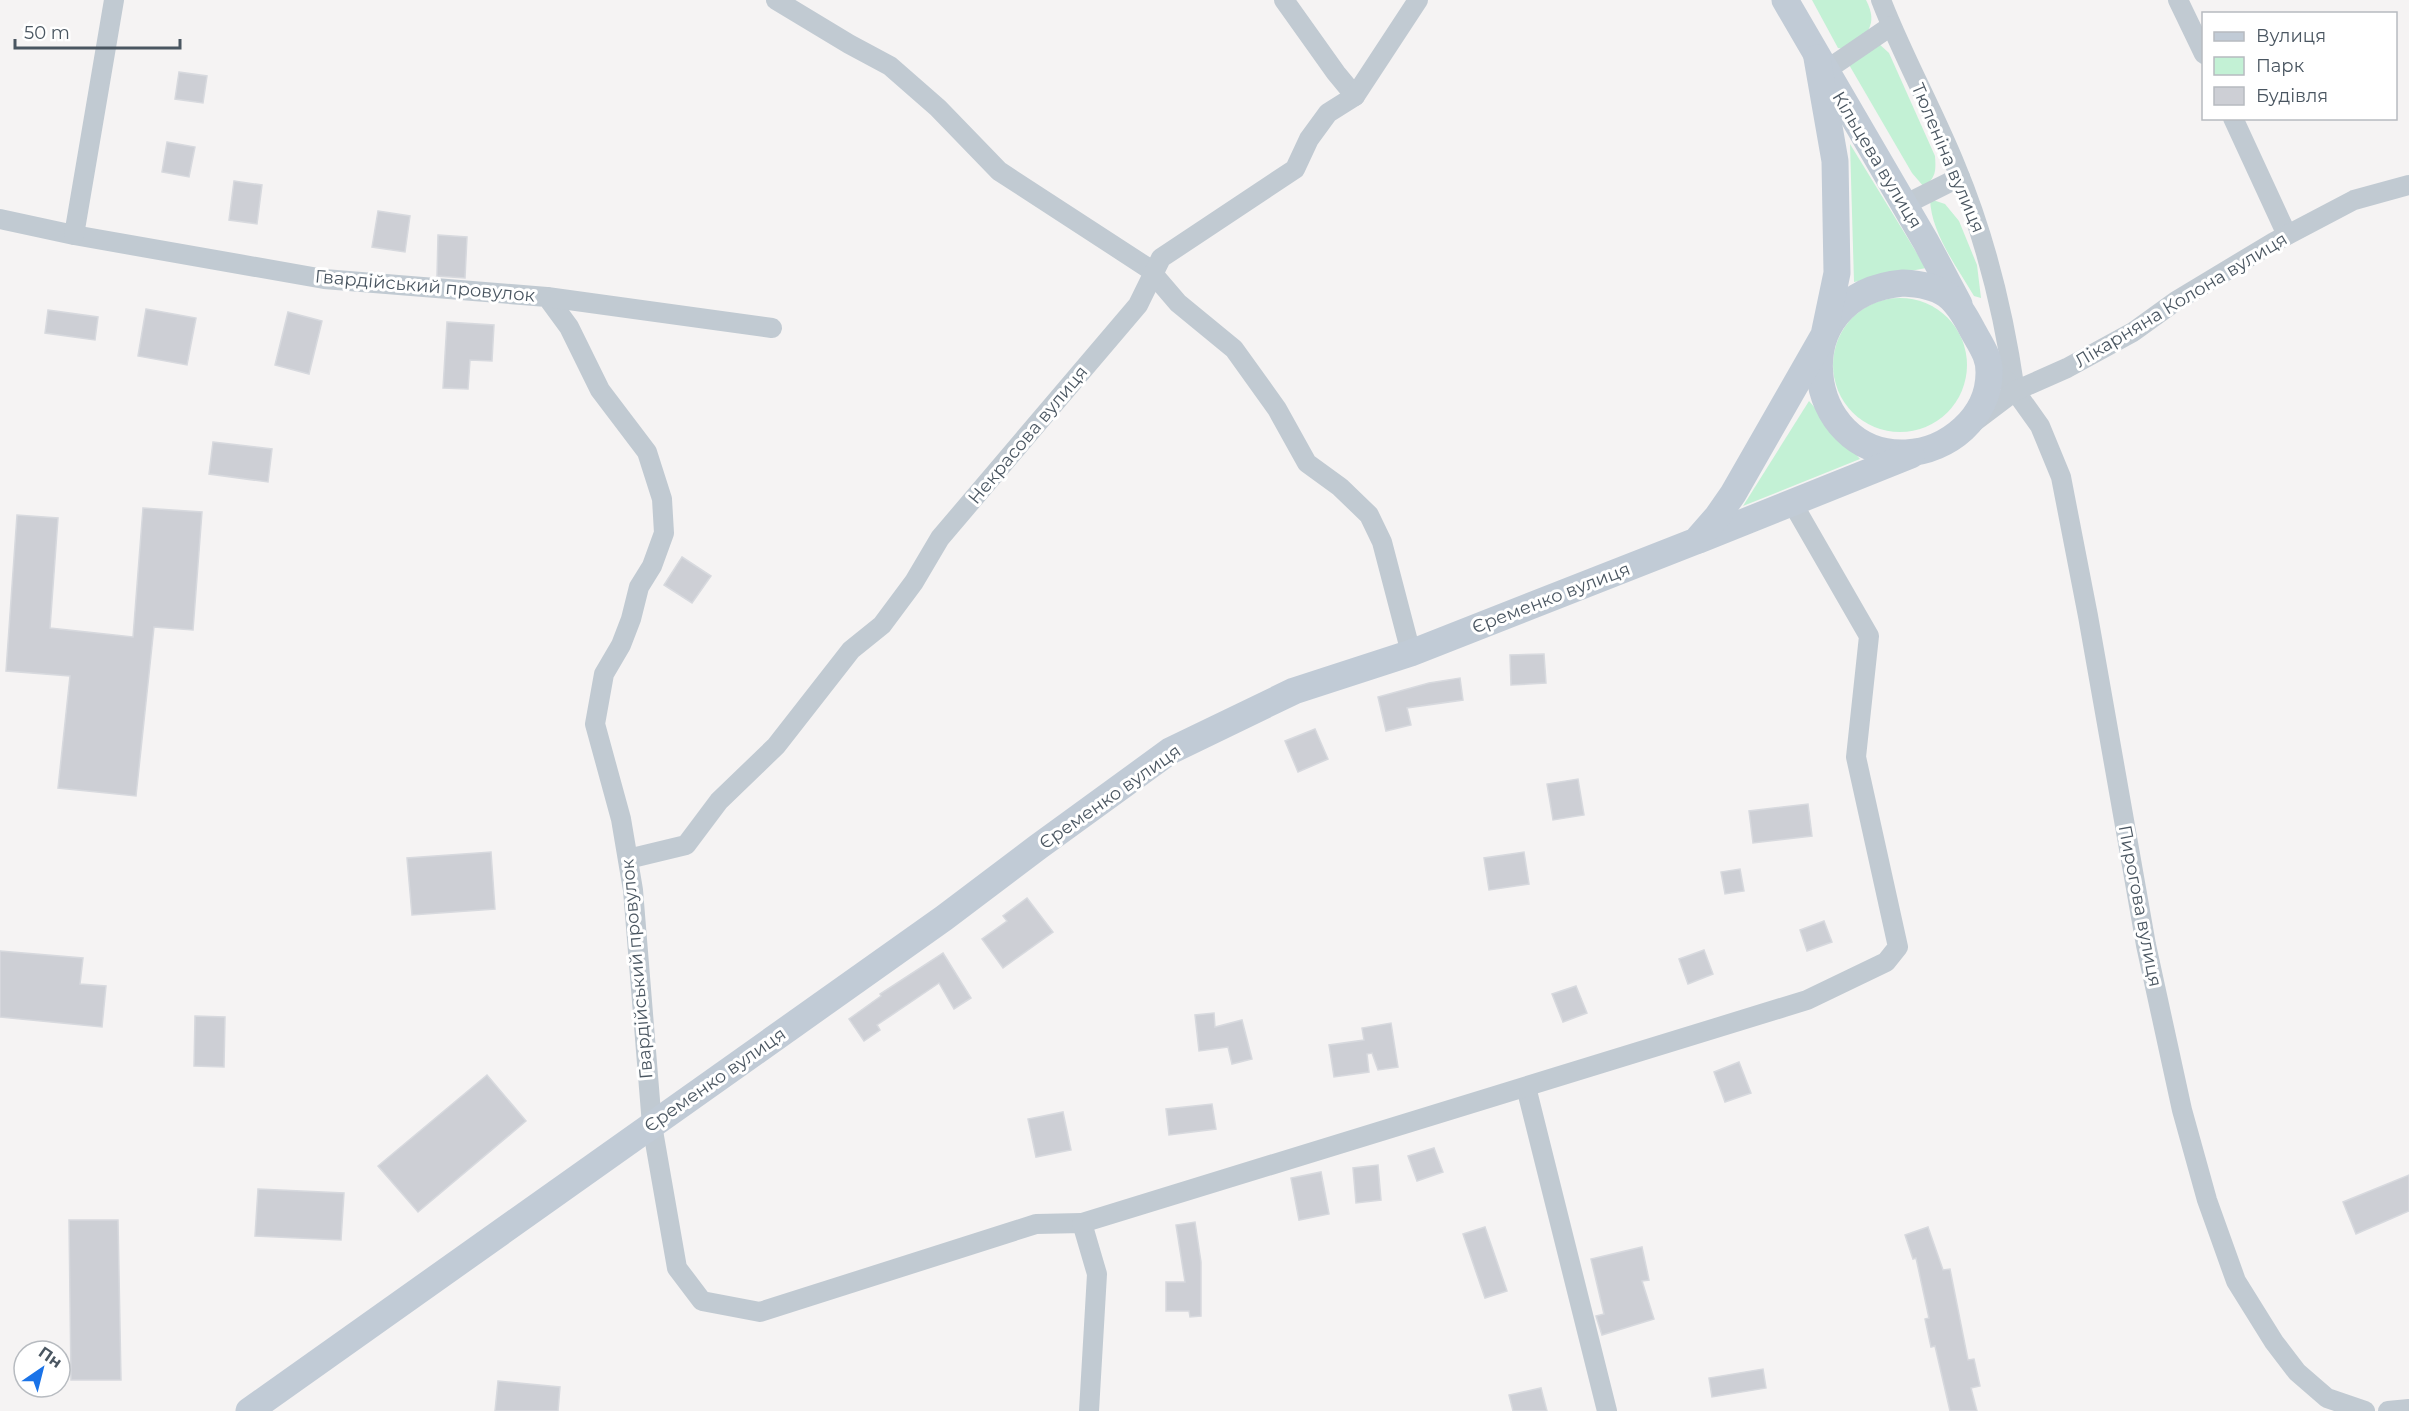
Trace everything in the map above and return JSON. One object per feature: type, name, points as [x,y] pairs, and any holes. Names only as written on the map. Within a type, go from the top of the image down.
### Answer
[{"type":"street","points":[[74,235],[114,0]]},
{"type":"street","points":[[776,0],[890,66],[938,108],[999,171],[1148,268],[1178,303],[1234,349],[1276,409],[1307,463],[1340,486],[1369,515],[1382,542],[1411,653]]},
{"type":"street","points":[[1284,0],[1355,96]]},
{"type":"street","name":"Некрасова вулиця","points":[[628,859],[686,844],[719,801],[776,746],[851,650],[882,625],[914,582],[940,538],[1138,305],[1161,258],[1294,170],[1309,139],[1328,113],[1355,96],[1418,0]]},
{"type":"street","name":"Кільцева вулиця","points":[[1785,0],[1904,205],[1968,321],[1988,359],[1989,372],[1984,397],[1973,419],[1962,431],[1942,444],[1920,452],[1904,453],[1871,447],[1844,428],[1833,416],[1821,385],[1819,369],[1824,335],[1843,308],[1855,297],[1886,284],[1920,284],[1951,297],[1968,321]]},
{"type":"street","name":"Тюленіна вулиця","points":[[1881,0],[1960,177],[1985,245],[2009,345],[2015,392]]},
{"type":"street","points":[[2178,0],[2202,50]]},
{"type":"street","points":[[1821,64],[1891,26]]},
{"type":"street","name":"Єременко вулиця","points":[[249,1411],[944,918],[1170,751],[1294,691],[1411,653],[1696,542],[1733,494],[1824,335],[1836,273],[1835,172],[1821,64]]},
{"type":"street","points":[[2234,120],[2287,235]]},
{"type":"street","points":[[1904,205],[1960,177]]},
{"type":"street","name":"Лікарняна Колона вулиця","points":[[1962,431],[2015,392],[2067,368],[2133,332],[2196,289],[2287,235],[2354,200],[2409,185]]},
{"type":"street","name":"Гвардійський провулок","points":[[0,219],[74,235],[324,279],[547,297],[569,327],[600,390],[647,452],[663,499],[664,533],[652,566],[639,587],[631,619],[621,645],[604,674],[595,724],[621,819],[633,890],[652,1125],[677,1268],[702,1301],[760,1312],[1036,1224],[1082,1223],[1807,1000],[1886,962],[1898,947],[1856,757],[1869,636],[1793,504]]},
{"type":"street","points":[[547,297],[772,328]]},
{"type":"street","name":"Пирогова вулиця","points":[[1988,359],[2040,426],[2061,477],[2146,945],[2182,1110],[2208,1200],[2236,1281],[2274,1342],[2297,1372],[2327,1398],[2365,1411]]},
{"type":"street","points":[[1696,542],[1920,452]]},
{"type":"street","points":[[1526,1087],[1607,1411]]},
{"type":"street","points":[[1082,1223],[1097,1274],[1089,1411]]},
{"type":"street","points":[[2388,1411],[2409,1409]]},
{"type":"green space","points":[[1812,0],[1866,0],[1871,16],[1869,29],[1846,49],[1838,48]]},
{"type":"green space","points":[[1878,43],[1889,53],[1935,156],[1934,173],[1924,187],[1912,173],[1848,63]]},
{"type":"green space","points":[[1850,144],[1926,268],[1854,282]]},
{"type":"green space","points":[[1930,199],[1945,204],[1959,221],[1977,265],[1981,298],[1974,296],[1946,249],[1931,212]]},
{"type":"green space","points":[[1900,298],[1926,303],[1948,317],[1962,339],[1967,365],[1962,391],[1948,413],[1926,427],[1900,432],[1874,427],[1852,413],[1838,391],[1833,365],[1838,339],[1852,317],[1874,303]]},
{"type":"green space","points":[[1809,401],[1860,459],[1743,506]]},
{"type":"building","points":[[179,72],[207,76],[203,103],[175,99]]},
{"type":"building","points":[[167,142],[195,147],[189,177],[162,172]]},
{"type":"building","points":[[234,181],[262,185],[257,224],[229,220]]},
{"type":"building","points":[[378,211],[410,216],[405,252],[372,247]]},
{"type":"building","points":[[438,235],[467,237],[465,278],[437,276]]},
{"type":"building","points":[[146,309],[196,318],[187,365],[138,356]]},
{"type":"building","points":[[48,310],[98,317],[95,340],[45,333]]},
{"type":"building","points":[[288,312],[322,321],[309,374],[275,365]]},
{"type":"building","points":[[447,322],[494,325],[492,361],[470,360],[468,389],[443,388]]},
{"type":"building","points":[[213,442],[272,449],[268,482],[209,474]]},
{"type":"building","points":[[143,508],[202,512],[193,630],[154,627],[136,796],[58,788],[70,676],[6,671],[17,515],[58,518],[50,628],[133,637]]},
{"type":"building","points":[[682,557],[711,576],[692,603],[664,585]]},
{"type":"building","points":[[1544,654],[1546,683],[1511,685],[1510,655]]},
{"type":"building","points":[[1460,678],[1463,700],[1407,708],[1411,725],[1386,731],[1378,697],[1429,683]]},
{"type":"building","points":[[1315,729],[1328,759],[1298,772],[1285,741]]},
{"type":"building","points":[[1578,779],[1584,815],[1553,820],[1547,784]]},
{"type":"building","points":[[1808,804],[1812,836],[1753,843],[1749,811]]},
{"type":"building","points":[[491,852],[495,909],[412,915],[407,858]]},
{"type":"building","points":[[1524,852],[1529,884],[1489,890],[1484,858]]},
{"type":"building","points":[[1740,869],[1744,891],[1725,894],[1721,872]]},
{"type":"building","points":[[1027,898],[1053,932],[1003,968],[982,939],[1007,921],[1003,916]]},
{"type":"building","points":[[1824,921],[1832,942],[1807,951],[1800,930]]},
{"type":"building","points":[[1704,950],[1713,974],[1688,984],[1679,959]]},
{"type":"building","points":[[0,951],[83,958],[80,984],[106,986],[102,1027],[0,1017]]},
{"type":"building","points":[[943,953],[971,998],[954,1009],[939,983],[877,1025],[880,1030],[864,1041],[849,1019],[881,996],[880,994]]},
{"type":"building","points":[[1576,986],[1587,1013],[1563,1022],[1552,994]]},
{"type":"building","points":[[1214,1013],[1215,1027],[1242,1020],[1252,1059],[1232,1064],[1228,1047],[1199,1051],[1195,1015]]},
{"type":"building","points":[[195,1016],[225,1017],[224,1067],[194,1066]]},
{"type":"building","points":[[1391,1023],[1398,1067],[1378,1070],[1372,1053],[1367,1054],[1369,1072],[1334,1077],[1329,1045],[1364,1040],[1362,1028]]},
{"type":"building","points":[[1739,1062],[1751,1093],[1725,1102],[1714,1072]]},
{"type":"building","points":[[487,1075],[526,1121],[418,1212],[378,1166]]},
{"type":"building","points":[[1212,1104],[1216,1129],[1169,1135],[1166,1109]]},
{"type":"building","points":[[1063,1112],[1071,1150],[1036,1157],[1028,1119]]},
{"type":"building","points":[[1434,1148],[1443,1172],[1417,1181],[1408,1156]]},
{"type":"building","points":[[1378,1165],[1381,1200],[1356,1203],[1353,1168]]},
{"type":"building","points":[[1321,1172],[1329,1214],[1299,1220],[1291,1178]]},
{"type":"building","points":[[2409,1175],[2409,1211],[2356,1234],[2343,1202]]},
{"type":"building","points":[[258,1189],[344,1193],[341,1240],[255,1236]]},
{"type":"building","points":[[69,1220],[118,1220],[121,1380],[72,1380]]},
{"type":"building","points":[[1195,1222],[1201,1262],[1201,1316],[1190,1317],[1189,1311],[1166,1311],[1166,1282],[1185,1282],[1176,1225]]},
{"type":"building","points":[[1485,1227],[1507,1291],[1485,1298],[1463,1234]]},
{"type":"building","points":[[1928,1227],[1943,1270],[1950,1269],[1968,1360],[1974,1359],[1980,1386],[1971,1388],[1977,1411],[1950,1411],[1935,1346],[1931,1347],[1925,1319],[1929,1318],[1916,1258],[1913,1259],[1905,1235]]},
{"type":"building","points":[[1642,1247],[1649,1280],[1642,1281],[1654,1319],[1602,1335],[1596,1316],[1604,1314],[1591,1259]]},
{"type":"building","points":[[1763,1369],[1766,1388],[1712,1397],[1709,1378]]},
{"type":"building","points":[[498,1381],[560,1387],[558,1411],[495,1411]]},
{"type":"building","points":[[1541,1388],[1547,1411],[1513,1411],[1509,1395]]}]
